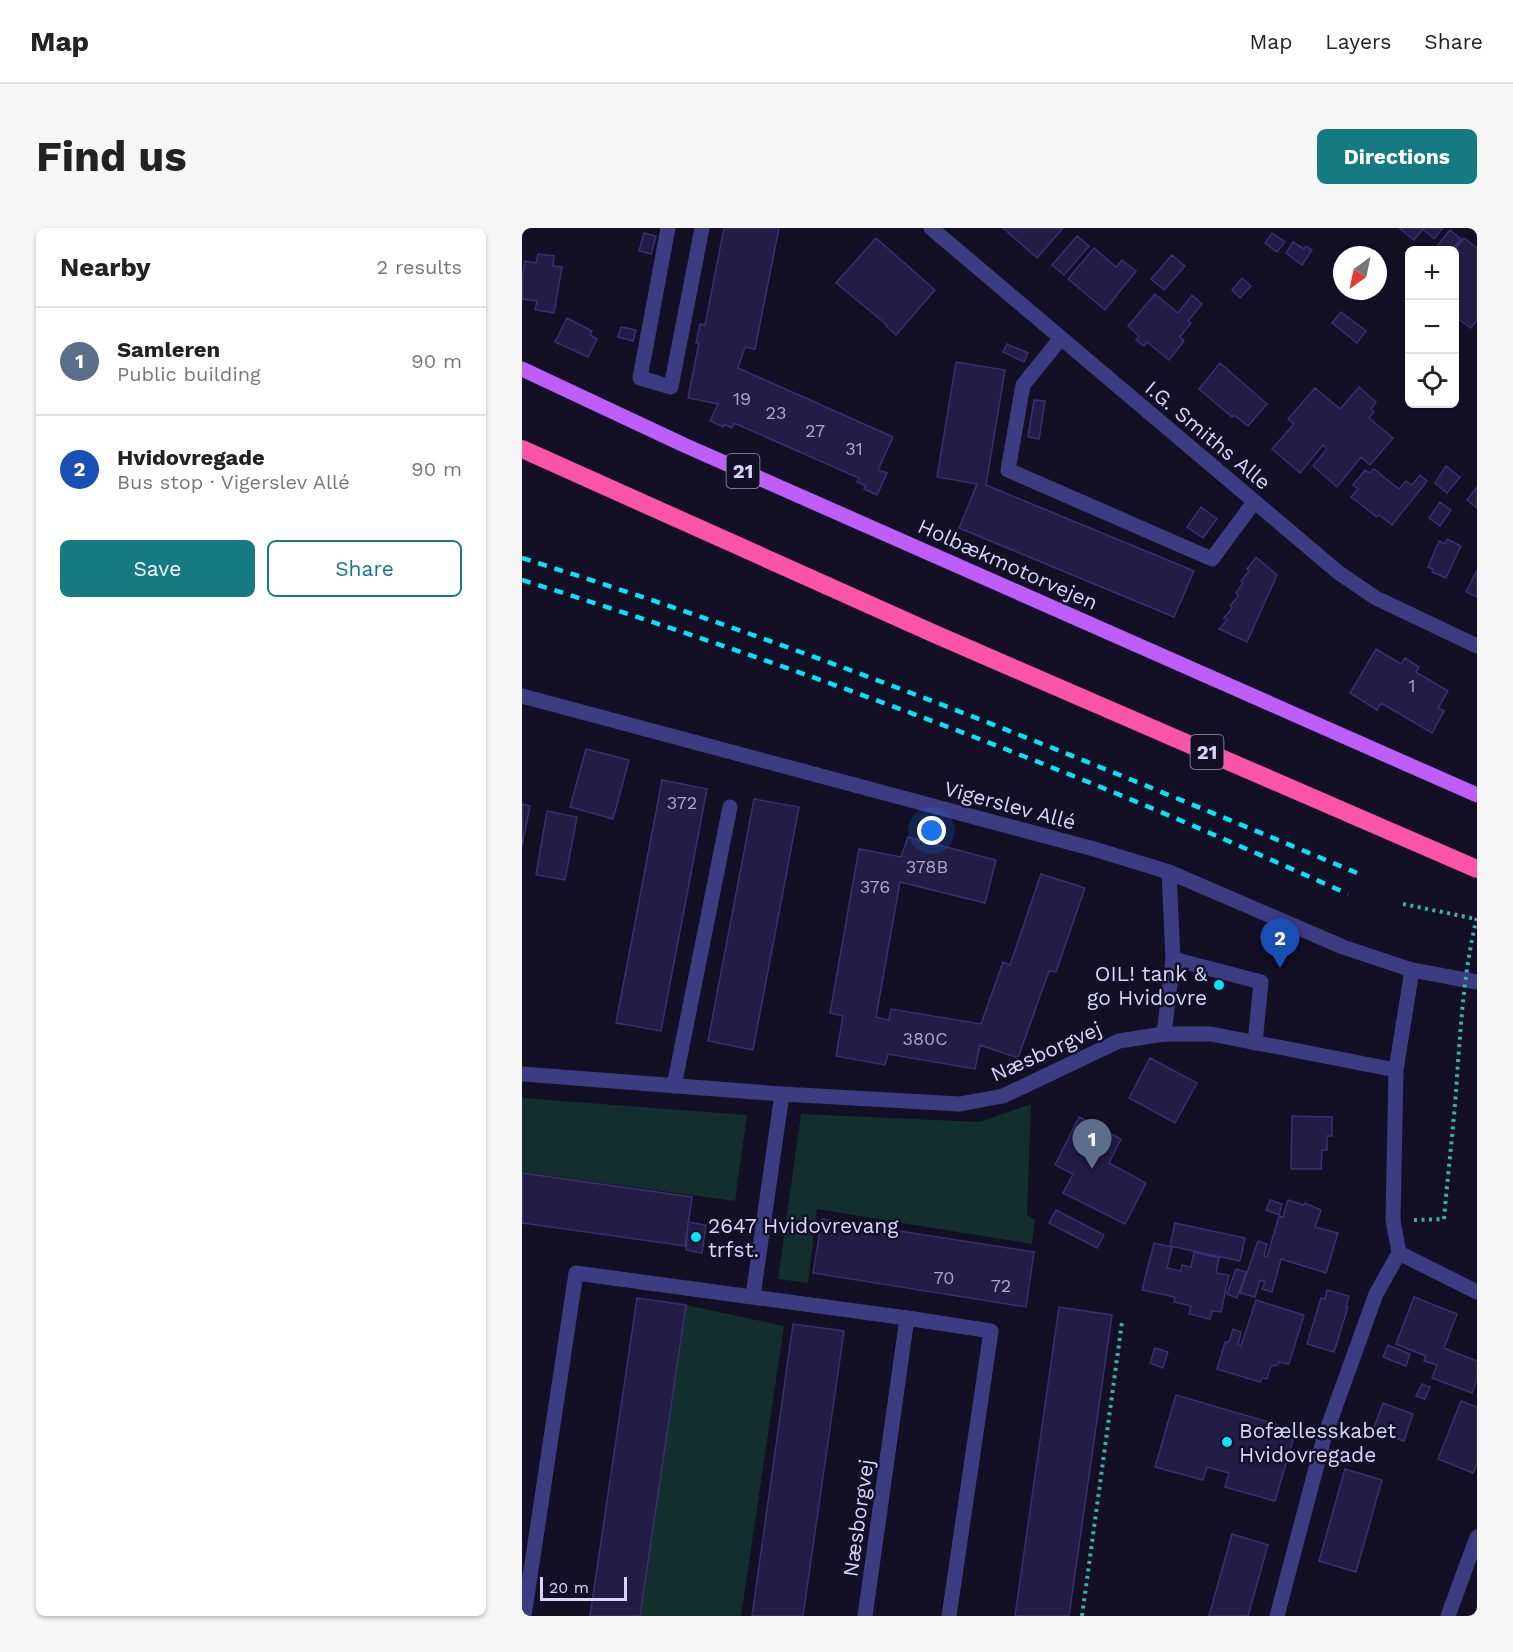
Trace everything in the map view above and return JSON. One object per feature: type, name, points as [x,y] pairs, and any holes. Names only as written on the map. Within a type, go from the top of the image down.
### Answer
[{"type":"highway","name":"21","points":[[522,449],[937,635],[1477,869]]},
{"type":"main road","name":"Holbækmotorvejen","points":[[522,369],[738,469],[1477,795]]},
{"type":"street","points":[[668,228],[640,378],[671,387],[702,228]]},
{"type":"street","name":"I.G. Smiths Alle","points":[[936,230],[1339,573],[1376,598],[1477,646]]},
{"type":"street","points":[[1061,338],[1023,385],[1008,470],[1212,559],[1254,502]]},
{"type":"street","name":"Vigerslev Allé","points":[[522,696],[1083,846],[1169,872],[1317,937],[1412,970],[1477,982]]},
{"type":"street","points":[[674,1086],[730,807]]},
{"type":"street","points":[[1164,1034],[1173,958],[1169,872]]},
{"type":"street","points":[[1173,958],[1261,982],[1255,1043]]},
{"type":"street","points":[[1277,1616],[1324,1438],[1376,1294],[1399,1253],[1393,1220],[1396,1070],[1412,970]]},
{"type":"street","name":"Næsborgvej","points":[[522,1074],[782,1094],[960,1104],[1004,1096],[1119,1041],[1164,1034],[1211,1034],[1396,1070]]},
{"type":"street","points":[[753,1296],[782,1094]]},
{"type":"street","points":[[1399,1253],[1477,1292]]},
{"type":"street","points":[[524,1616],[576,1272],[991,1331],[949,1616]]},
{"type":"street","name":"Næsborgvej","points":[[865,1616],[907,1318]]},
{"type":"street","points":[[1448,1616],[1477,1537]]},
{"type":"path","points":[[1403,904],[1477,918],[1466,971],[1460,1024],[1444,1219]]},
{"type":"path","points":[[1082,1616],[1122,1322]]},
{"type":"green space","points":[[522,1098],[747,1115],[735,1201],[522,1172]]},
{"type":"green space","points":[[1031,1104],[1027,1215],[1035,1220],[1032,1244],[817,1209],[808,1283],[778,1279],[801,1114],[980,1122]]},
{"type":"green space","points":[[686,1305],[784,1326],[741,1616],[640,1616]]},
{"type":"building","points":[[724,228],[779,228],[755,349],[745,347],[738,368],[893,437],[878,470],[887,473],[877,495],[864,489],[866,486],[857,482],[859,478],[734,423],[732,428],[710,421],[718,404],[688,398],[699,343],[696,343],[700,324],[705,325]]},
{"type":"building","points":[[1003,228],[1063,228],[1037,258]]},
{"type":"building","points":[[1399,228],[1443,228],[1434,239],[1423,229],[1414,240]]},
{"type":"building","points":[[1450,230],[1461,239],[1455,246],[1437,246]]},
{"type":"building","points":[[644,233],[656,236],[651,254],[639,251]]},
{"type":"building","points":[[1272,233],[1285,242],[1277,252],[1265,243]]},
{"type":"building","points":[[1077,236],[1089,246],[1064,275],[1052,265]]},
{"type":"building","points":[[876,238],[935,290],[896,335],[836,283]]},
{"type":"building","points":[[1464,238],[1477,248],[1477,320],[1471,328],[1459,320],[1457,246]]},
{"type":"building","points":[[1293,242],[1304,249],[1306,246],[1312,250],[1302,265],[1286,253]]},
{"type":"building","points":[[1094,248],[1116,267],[1122,260],[1136,271],[1105,310],[1068,279]]},
{"type":"building","points":[[538,254],[554,256],[553,266],[562,267],[554,313],[535,310],[537,301],[522,299],[525,261],[536,263]]},
{"type":"building","points":[[1172,255],[1185,266],[1164,290],[1151,279]]},
{"type":"building","points":[[1242,278],[1251,286],[1240,298],[1232,290]]},
{"type":"building","points":[[1155,294],[1178,313],[1192,295],[1202,304],[1188,321],[1191,323],[1180,337],[1184,341],[1169,360],[1147,342],[1144,346],[1136,340],[1139,336],[1128,326]]},
{"type":"building","points":[[1341,312],[1366,331],[1357,343],[1332,323]]},
{"type":"building","points":[[567,318],[592,331],[590,335],[597,339],[588,357],[555,342]]},
{"type":"building","points":[[621,327],[636,330],[633,341],[618,337]]},
{"type":"building","points":[[1007,344],[1028,353],[1024,362],[1003,352]]},
{"type":"building","points":[[956,362],[1005,370],[986,485],[1194,571],[1174,617],[959,528],[977,484],[937,477]]},
{"type":"building","points":[[1220,363],[1267,404],[1248,426],[1234,415],[1232,417],[1199,389]]},
{"type":"building","points":[[1359,387],[1376,402],[1371,409],[1374,412],[1369,418],[1393,438],[1370,465],[1361,457],[1337,487],[1313,466],[1327,449],[1323,445],[1300,473],[1272,449],[1294,424],[1288,419],[1315,388],[1340,409]]},
{"type":"building","points":[[1034,400],[1045,401],[1039,439],[1028,437]]},
{"type":"building","points":[[1446,466],[1460,477],[1447,493],[1435,483]]},
{"type":"building","points":[[1374,469],[1399,489],[1406,481],[1412,485],[1420,475],[1427,481],[1392,525],[1379,515],[1377,517],[1351,497],[1358,489],[1353,485],[1365,470],[1370,473]]},
{"type":"building","points":[[1477,487],[1477,508],[1467,500]]},
{"type":"building","points":[[1440,502],[1451,510],[1440,526],[1429,518]]},
{"type":"building","points":[[1201,507],[1217,519],[1203,538],[1187,527]]},
{"type":"building","points":[[1447,539],[1461,546],[1446,578],[1432,572],[1433,569],[1428,567],[1439,541],[1445,544]]},
{"type":"building","points":[[1256,557],[1277,575],[1247,642],[1219,629],[1227,620],[1224,618],[1238,596],[1236,593],[1243,583],[1241,581]]},
{"type":"building","points":[[1477,570],[1477,597],[1466,592]]},
{"type":"building","points":[[1376,649],[1401,664],[1405,658],[1419,667],[1416,672],[1448,691],[1438,708],[1444,711],[1432,733],[1381,703],[1377,710],[1350,693]]},
{"type":"building","points":[[586,749],[629,760],[613,819],[570,807]]},
{"type":"building","points":[[662,780],[707,789],[661,1031],[616,1023]]},
{"type":"building","points":[[754,799],[799,807],[753,1050],[708,1041]]},
{"type":"building","points":[[522,804],[530,806],[522,846]]},
{"type":"building","points":[[547,811],[577,817],[565,880],[536,875]]},
{"type":"building","points":[[908,837],[996,860],[985,903],[900,882],[876,1017],[889,1020],[891,1009],[981,1024],[1003,962],[1010,965],[1041,874],[1085,888],[1056,972],[1049,971],[1018,1058],[980,1045],[975,1069],[888,1054],[885,1065],[836,1056],[843,1016],[830,1013],[859,849],[901,857]]},
{"type":"building","points":[[1150,1058],[1197,1083],[1175,1123],[1129,1098]]},
{"type":"building","points":[[1292,1116],[1332,1117],[1332,1136],[1327,1136],[1327,1150],[1322,1150],[1321,1169],[1291,1169]]},
{"type":"building","points":[[1079,1117],[1121,1139],[1109,1163],[1146,1183],[1125,1224],[1063,1193],[1073,1174],[1055,1165]]},
{"type":"building","points":[[522,1173],[692,1197],[685,1246],[522,1223]]},
{"type":"building","points":[[1270,1200],[1282,1204],[1279,1215],[1266,1210]]},
{"type":"building","points":[[1288,1200],[1304,1205],[1305,1203],[1321,1210],[1315,1227],[1338,1233],[1326,1273],[1281,1259],[1272,1292],[1262,1289],[1265,1282],[1260,1280],[1255,1297],[1240,1293],[1258,1241],[1267,1244],[1264,1256],[1267,1257],[1279,1216],[1283,1217]]},
{"type":"building","points":[[1056,1210],[1104,1235],[1097,1248],[1049,1223]]},
{"type":"building","points":[[822,1219],[1034,1252],[1026,1307],[813,1273]]},
{"type":"building","name":"2647 Hvidovrevang trfst.","points":[[688,1222],[706,1225],[702,1253],[686,1250]]},
{"type":"building","points":[[1175,1223],[1245,1238],[1240,1261],[1170,1246]]},
{"type":"building","points":[[1154,1243],[1172,1247],[1167,1268],[1181,1271],[1182,1265],[1191,1267],[1194,1252],[1219,1258],[1216,1273],[1229,1275],[1221,1312],[1212,1311],[1210,1319],[1189,1314],[1191,1306],[1174,1302],[1175,1297],[1142,1290]]},
{"type":"building","points":[[1236,1269],[1246,1272],[1237,1298],[1227,1294]]},
{"type":"building","points":[[1327,1290],[1349,1296],[1346,1307],[1348,1307],[1334,1352],[1307,1344],[1321,1298],[1325,1299]]},
{"type":"building","points":[[1414,1297],[1457,1314],[1444,1348],[1477,1361],[1477,1379],[1472,1393],[1432,1378],[1437,1365],[1424,1361],[1426,1356],[1396,1344]]},
{"type":"building","points":[[637,1298],[686,1305],[640,1616],[590,1616]]},
{"type":"building","points":[[1256,1300],[1304,1315],[1289,1364],[1279,1362],[1278,1365],[1271,1366],[1267,1379],[1262,1378],[1260,1382],[1217,1369],[1225,1342],[1229,1342],[1233,1329],[1241,1332],[1238,1345],[1241,1346]]},
{"type":"building","points":[[1059,1307],[1112,1315],[1069,1616],[1015,1616]]},
{"type":"building","points":[[793,1324],[844,1331],[803,1616],[752,1616]]},
{"type":"building","points":[[1388,1345],[1410,1354],[1406,1366],[1383,1357]]},
{"type":"building","points":[[1155,1348],[1168,1352],[1163,1368],[1150,1363]]},
{"type":"building","points":[[1422,1384],[1430,1387],[1425,1399],[1416,1396]]},
{"type":"building","name":"Bofællesskabet Hvidovregade","points":[[1176,1395],[1296,1430],[1275,1501],[1225,1487],[1229,1473],[1207,1467],[1203,1480],[1155,1467]]},
{"type":"building","points":[[1461,1401],[1477,1407],[1477,1464],[1473,1473],[1438,1459]]},
{"type":"building","points":[[1383,1403],[1413,1414],[1404,1441],[1373,1430]]},
{"type":"building","points":[[1345,1469],[1382,1480],[1356,1572],[1319,1561]]},
{"type":"building","points":[[1232,1534],[1268,1545],[1248,1616],[1209,1616]]},
{"type":"railway","points":[[522,558],[827,661],[1131,779],[1357,873]]},
{"type":"railway","points":[[522,580],[668,627],[956,730],[1129,799],[1348,894]]},
{"type":"place","name":"Hvidovregade","points":[[1280,968]]},
{"type":"place","name":"OIL! tank & go Hvidovre","points":[[1219,985]]},
{"type":"place","name":"Samleren","points":[[1092,1169]]},
{"type":"place","name":"2647 Hvidovrevang trfst.","points":[[696,1237]]},
{"type":"place","name":"Bofællesskabet Hvidovregade","points":[[1227,1442]]}]
